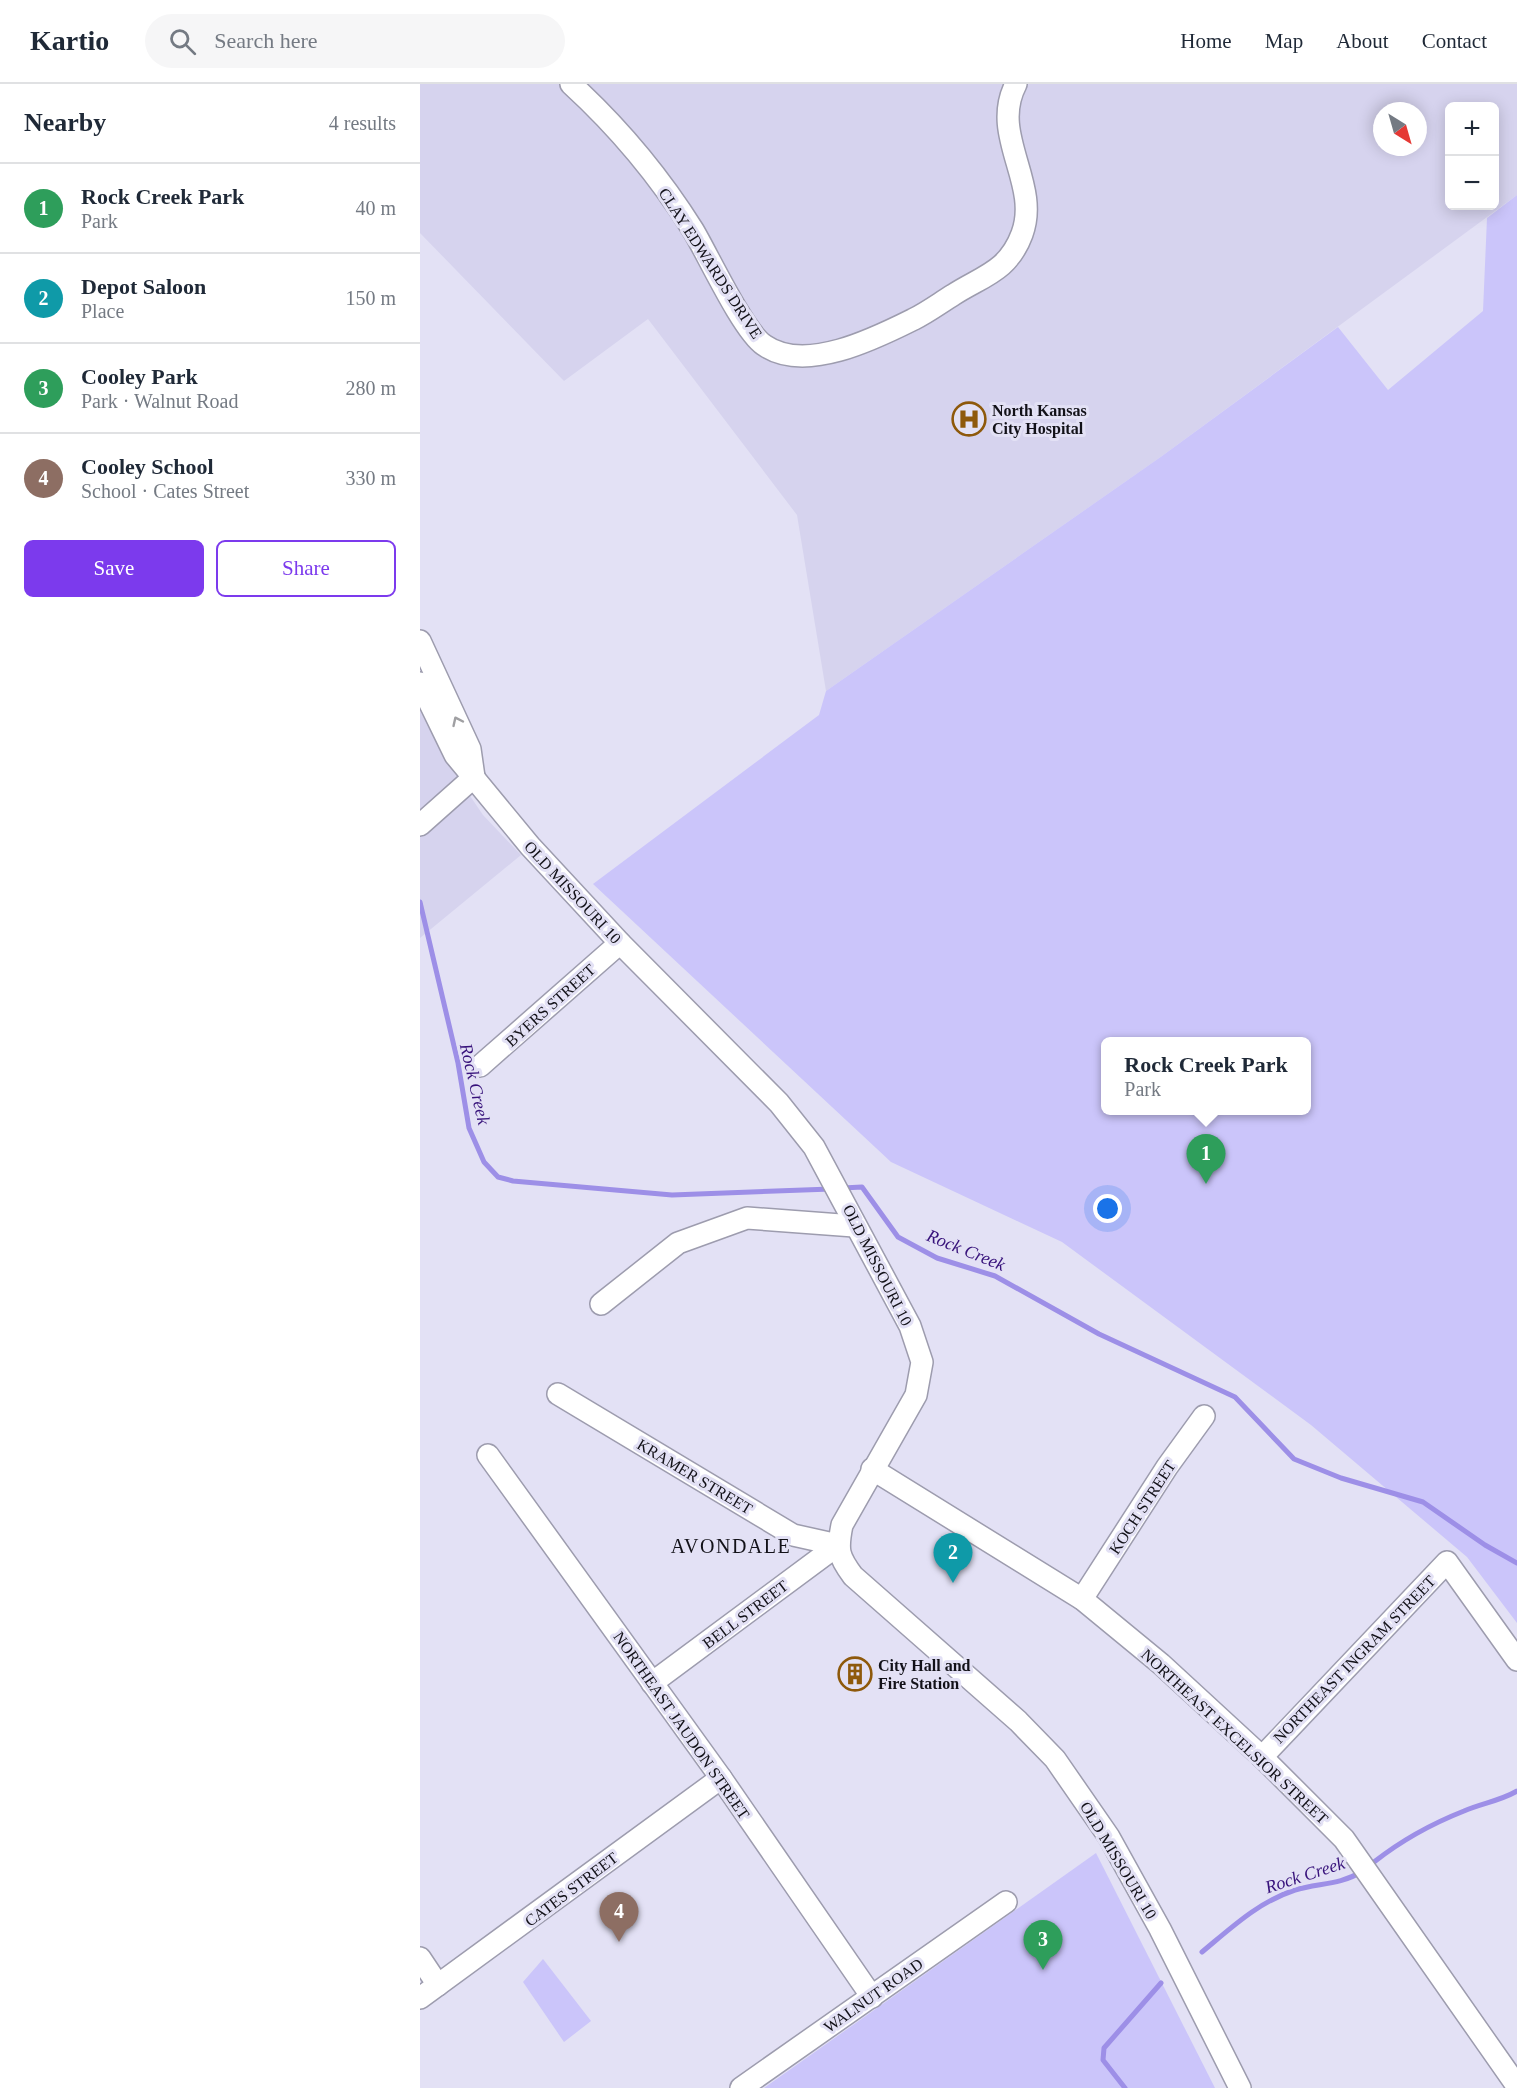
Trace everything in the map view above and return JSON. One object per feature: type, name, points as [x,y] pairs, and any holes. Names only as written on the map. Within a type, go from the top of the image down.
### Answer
[{"type":"street","name":"CLAY EDWARDS DRIVE","points":[[571,84],[642,158],[692,229],[742,316],[764,345],[787,355],[806,356],[829,354],[903,324],[992,274],[1010,257],[1022,234],[1027,198],[1008,137],[1009,110],[1016,84]]},
{"type":"street","points":[[420,641],[470,749],[474,777],[420,825]]},
{"type":"street","name":"OLD MISSOURI 10","points":[[420,683],[455,755],[530,846],[620,943],[779,1103],[828,1169],[851,1217],[910,1326],[922,1362],[916,1395],[842,1525],[838,1545],[841,1560],[853,1576],[1018,1721],[1055,1760],[1109,1837],[1160,1929],[1240,2088]]},
{"type":"street","name":"BYERS STREET","points":[[480,1066],[620,943]]},
{"type":"street","points":[[601,1304],[678,1243],[747,1218],[851,1217]]},
{"type":"street","name":"KRAMER STREET","points":[[558,1394],[794,1534],[838,1545]]},
{"type":"street","name":"KOCH STREET","points":[[1082,1599],[1167,1467],[1204,1416]]},
{"type":"street","name":"NORTHEAST JAUDON STREET","points":[[488,1455],[720,1778],[872,1997]]},
{"type":"street","name":"NORTHEAST EXCELSIOR STREET","points":[[873,1469],[1082,1599],[1161,1664],[1262,1757],[1344,1839],[1514,2074]]},
{"type":"street","name":"BELL STREET","points":[[652,1683],[838,1545]]},
{"type":"street","name":"NORTHEAST INGRAM STREET","points":[[1262,1757],[1447,1562],[1517,1660]]},
{"type":"street","name":"CATES STREET","points":[[420,1998],[720,1778]]},
{"type":"street","name":"WALNUT ROAD","points":[[741,2088],[1006,1902]]},
{"type":"street","points":[[420,1958],[438,1985]]},
{"type":"shaded area","name":"North Kansas City Hospital","points":[[420,84],[1517,84],[1517,195],[1499,208],[1499,102],[1445,102],[1445,210],[1497,210],[1162,456],[826,691],[797,515],[648,319],[564,381],[420,233]]},
{"type":"shaded area","points":[[1517,195],[1517,1623],[1467,1557],[1311,1425],[1062,1242],[891,1162],[593,884],[819,715],[826,691],[1162,456],[1338,327],[1388,390],[1483,311],[1487,218]]},
{"type":"shaded area","points":[[420,711],[443,756],[483,815],[521,855],[420,938]]},
{"type":"shaded area","points":[[1096,1853],[1215,2088],[764,2088]]},
{"type":"shaded area","points":[[543,1959],[591,2021],[564,2042],[523,1982]]},
{"type":"waterway","name":"Rock Creek","points":[[420,902],[458,1063],[469,1128],[484,1162],[498,1177],[513,1181],[672,1195],[831,1189]]},
{"type":"waterway","name":"Rock Creek","points":[[843,1188],[862,1187],[898,1237],[937,1258],[995,1276],[1099,1334],[1235,1397],[1294,1459],[1341,1478],[1423,1502],[1485,1545],[1517,1563]]},
{"type":"waterway","name":"Rock Creek","points":[[1374,1862],[1428,1827],[1517,1791]]},
{"type":"waterway","name":"Rock Creek","points":[[1202,1952],[1246,1916],[1269,1901],[1295,1890],[1337,1882],[1361,1872]]},
{"type":"waterway","name":"Rock Creek","points":[[1125,2088],[1103,2060],[1104,2048],[1161,1983]]},
{"type":"place","name":"North Kansas City Hospital","points":[[969,419]]},
{"type":"place","name":"Rock Creek Park","points":[[1206,1184]]},
{"type":"place","name":"Depot Saloon","points":[[953,1583]]},
{"type":"place","name":"City Hall and Fire Station","points":[[855,1674]]},
{"type":"place","name":"Cooley School","points":[[619,1942]]},
{"type":"place","name":"Cooley Park","points":[[1043,1970]]},
{"type":"district","name":"AVONDALE","points":[[731,1546]]}]
